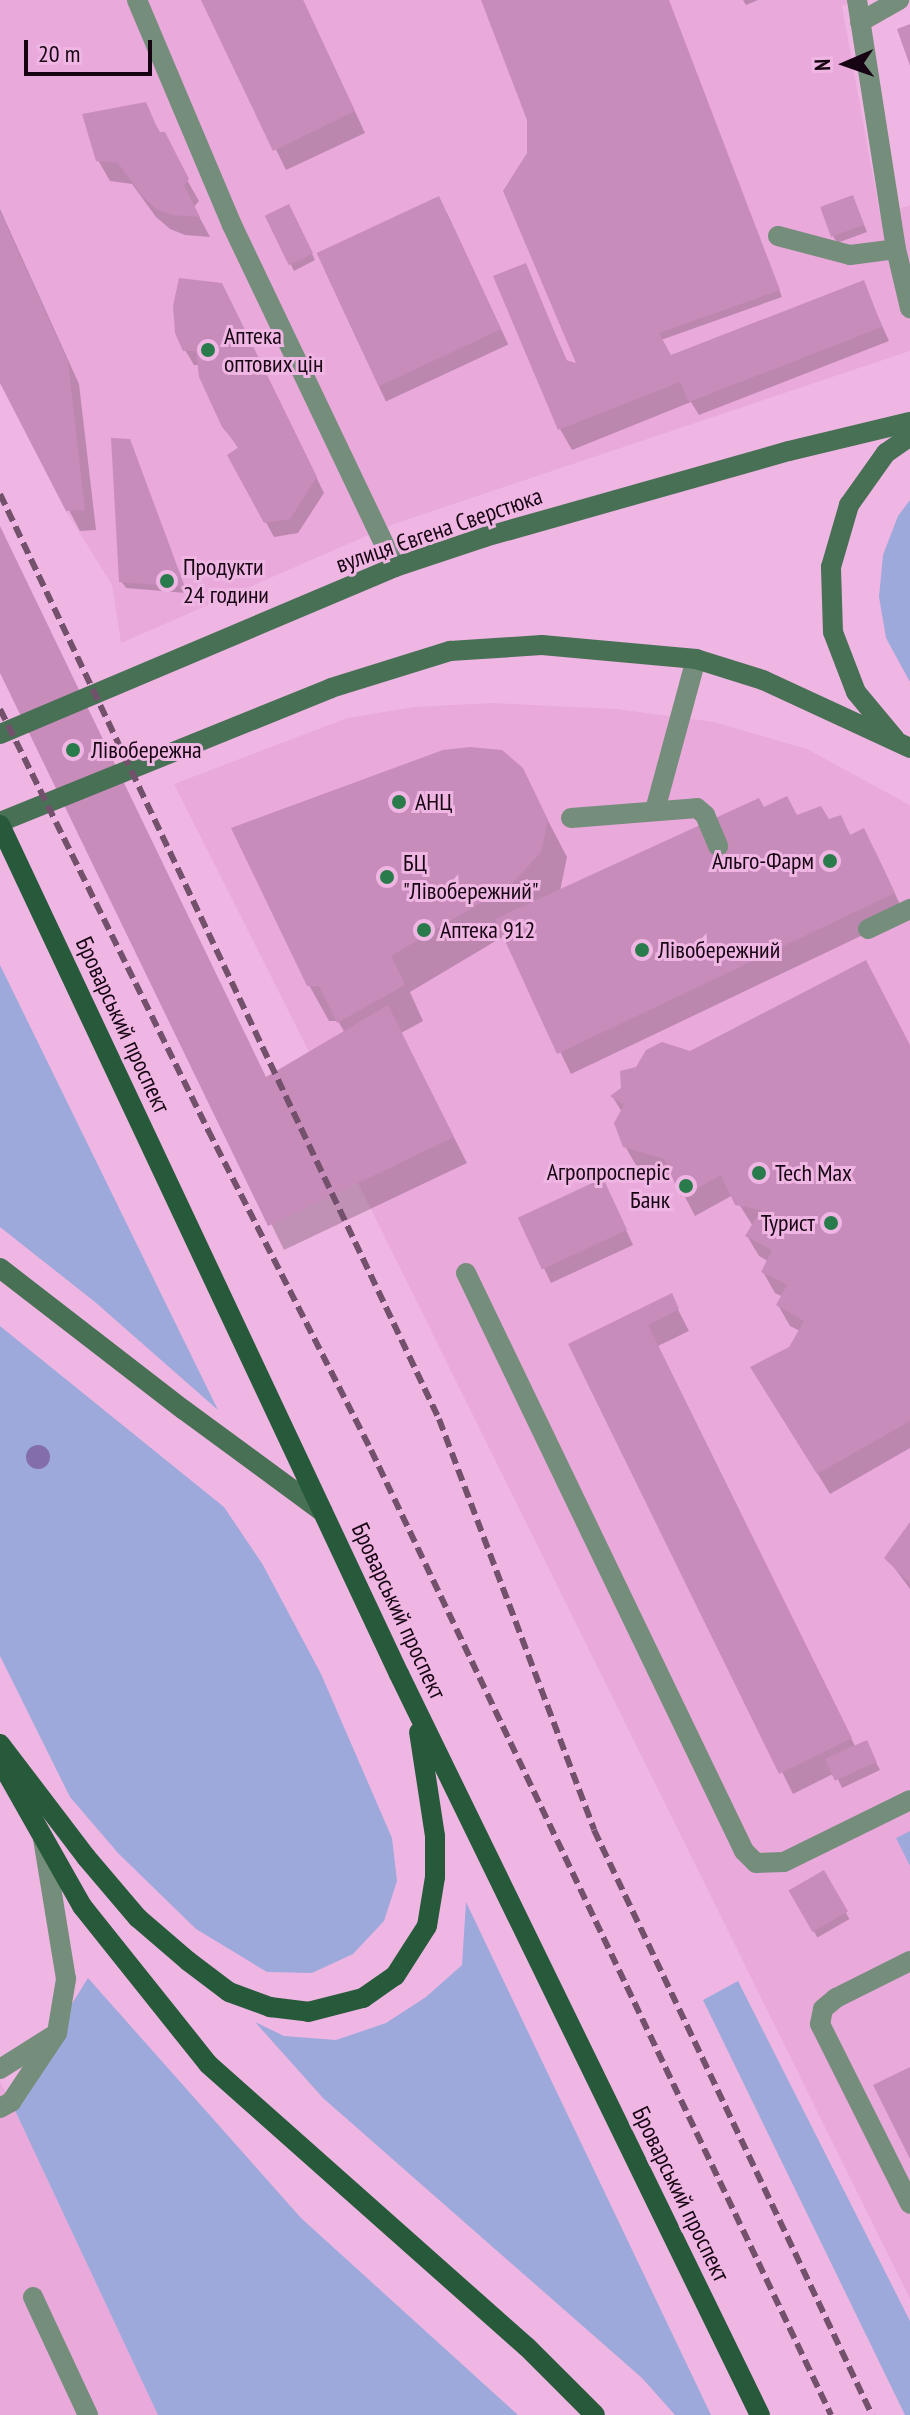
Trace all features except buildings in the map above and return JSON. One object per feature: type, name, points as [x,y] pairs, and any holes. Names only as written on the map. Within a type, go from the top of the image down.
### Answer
[{"type":"main road","name":"вулиця Євгена Сверстюка","points":[[0,734],[395,567],[485,537],[713,472],[910,422]]},
{"type":"main road","points":[[904,745],[856,692],[833,632],[831,567],[849,505],[886,453],[910,436]]},
{"type":"main road","points":[[0,824],[331,688],[450,651],[542,645],[696,659],[763,680],[904,745]]},
{"type":"main road","name":"Броварський проспект","points":[[0,824],[411,1699],[760,2415]]},
{"type":"main road","points":[[0,1268],[323,1512]]},
{"type":"main road","points":[[0,1744],[86,1857],[138,1918],[229,1992],[270,2007],[308,2012],[363,1998],[395,1976],[427,1926],[435,1877],[435,1836],[426,1760],[411,1699]]},
{"type":"main road","points":[[0,1761],[82,1906],[208,2064],[527,2347],[595,2415]]},
{"type":"lane","points":[[137,0],[232,225],[395,567]]},
{"type":"lane","points":[[857,0],[896,249],[910,308]]},
{"type":"lane","points":[[860,22],[899,0]]},
{"type":"lane","points":[[778,236],[850,255],[896,249]]},
{"type":"lane","points":[[655,810],[696,659]]},
{"type":"lane","points":[[571,818],[691,807],[702,811],[718,846]]},
{"type":"lane","points":[[868,929],[910,909]]},
{"type":"lane","points":[[466,1273],[744,1851],[756,1863],[784,1862],[910,1800]]},
{"type":"lane","points":[[0,2108],[11,2102],[57,2033],[66,1979],[43,1839]]},
{"type":"lane","points":[[910,1961],[836,1998],[823,2009],[820,2024],[910,2204]]},
{"type":"lane","points":[[0,2069],[57,2033]]},
{"type":"lane","points":[[33,2297],[88,2415]]},
{"type":"shaded area","points":[[0,0],[853,0],[842,6],[880,215],[910,205],[910,351],[394,524],[121,643],[112,585],[66,511],[0,383],[54,332],[0,212]]},
{"type":"shaded area","points":[[910,500],[910,682],[886,638],[879,597],[883,555],[898,516]]},
{"type":"shaded area","points":[[492,703],[617,709],[714,722],[807,749],[910,805],[910,2299],[358,1183],[453,1137],[309,1052],[174,784],[347,718],[413,707]]},
{"type":"shaded area","points":[[0,965],[218,1410],[95,1302],[0,1227]]},
{"type":"shaded area","points":[[0,1326],[224,1507],[263,1565],[321,1674],[392,1838],[397,1881],[384,1921],[353,1954],[312,1973],[267,1972],[196,1929],[118,1853],[70,1797],[0,1656]]},
{"type":"shaded area","points":[[910,1831],[910,1866],[896,1838]]},
{"type":"shaded area","points":[[466,1902],[711,2415],[675,2415],[642,2378],[323,2098],[255,2022],[284,2036],[336,2040],[386,2023],[426,1997],[462,1965]]},
{"type":"shaded area","points":[[88,1978],[301,2218],[518,2415],[158,2415],[11,2102]]},
{"type":"shaded area","points":[[738,1981],[910,2321],[910,2415],[905,2415],[703,2000]]},
{"type":"shaded area","points":[[0,2082],[11,2102],[158,2415],[0,2415]]},
{"type":"railway","points":[[0,494],[439,1419],[594,1830],[872,2415]]},
{"type":"railway","points":[[0,709],[208,1130],[371,1450],[831,2415]]},
{"type":"place","name":"Аптека оптових цін","points":[[208,350]]},
{"type":"place","name":"Продукти 24 години","points":[[167,581]]},
{"type":"place","name":"Лівобережна","points":[[73,750]]},
{"type":"place","name":"АНЦ","points":[[399,802]]},
{"type":"place","name":"Альго-Фарм","points":[[830,861]]},
{"type":"place","name":"БЦ \"Лівобережний\"","points":[[387,877]]},
{"type":"place","name":"Аптека 912","points":[[424,930]]},
{"type":"place","name":"Лівобережний","points":[[642,950]]},
{"type":"place","name":"Tech Max","points":[[759,1173]]},
{"type":"place","name":"Агропросперіс Банк","points":[[686,1186]]},
{"type":"place","name":"Турист","points":[[831,1223]]}]
